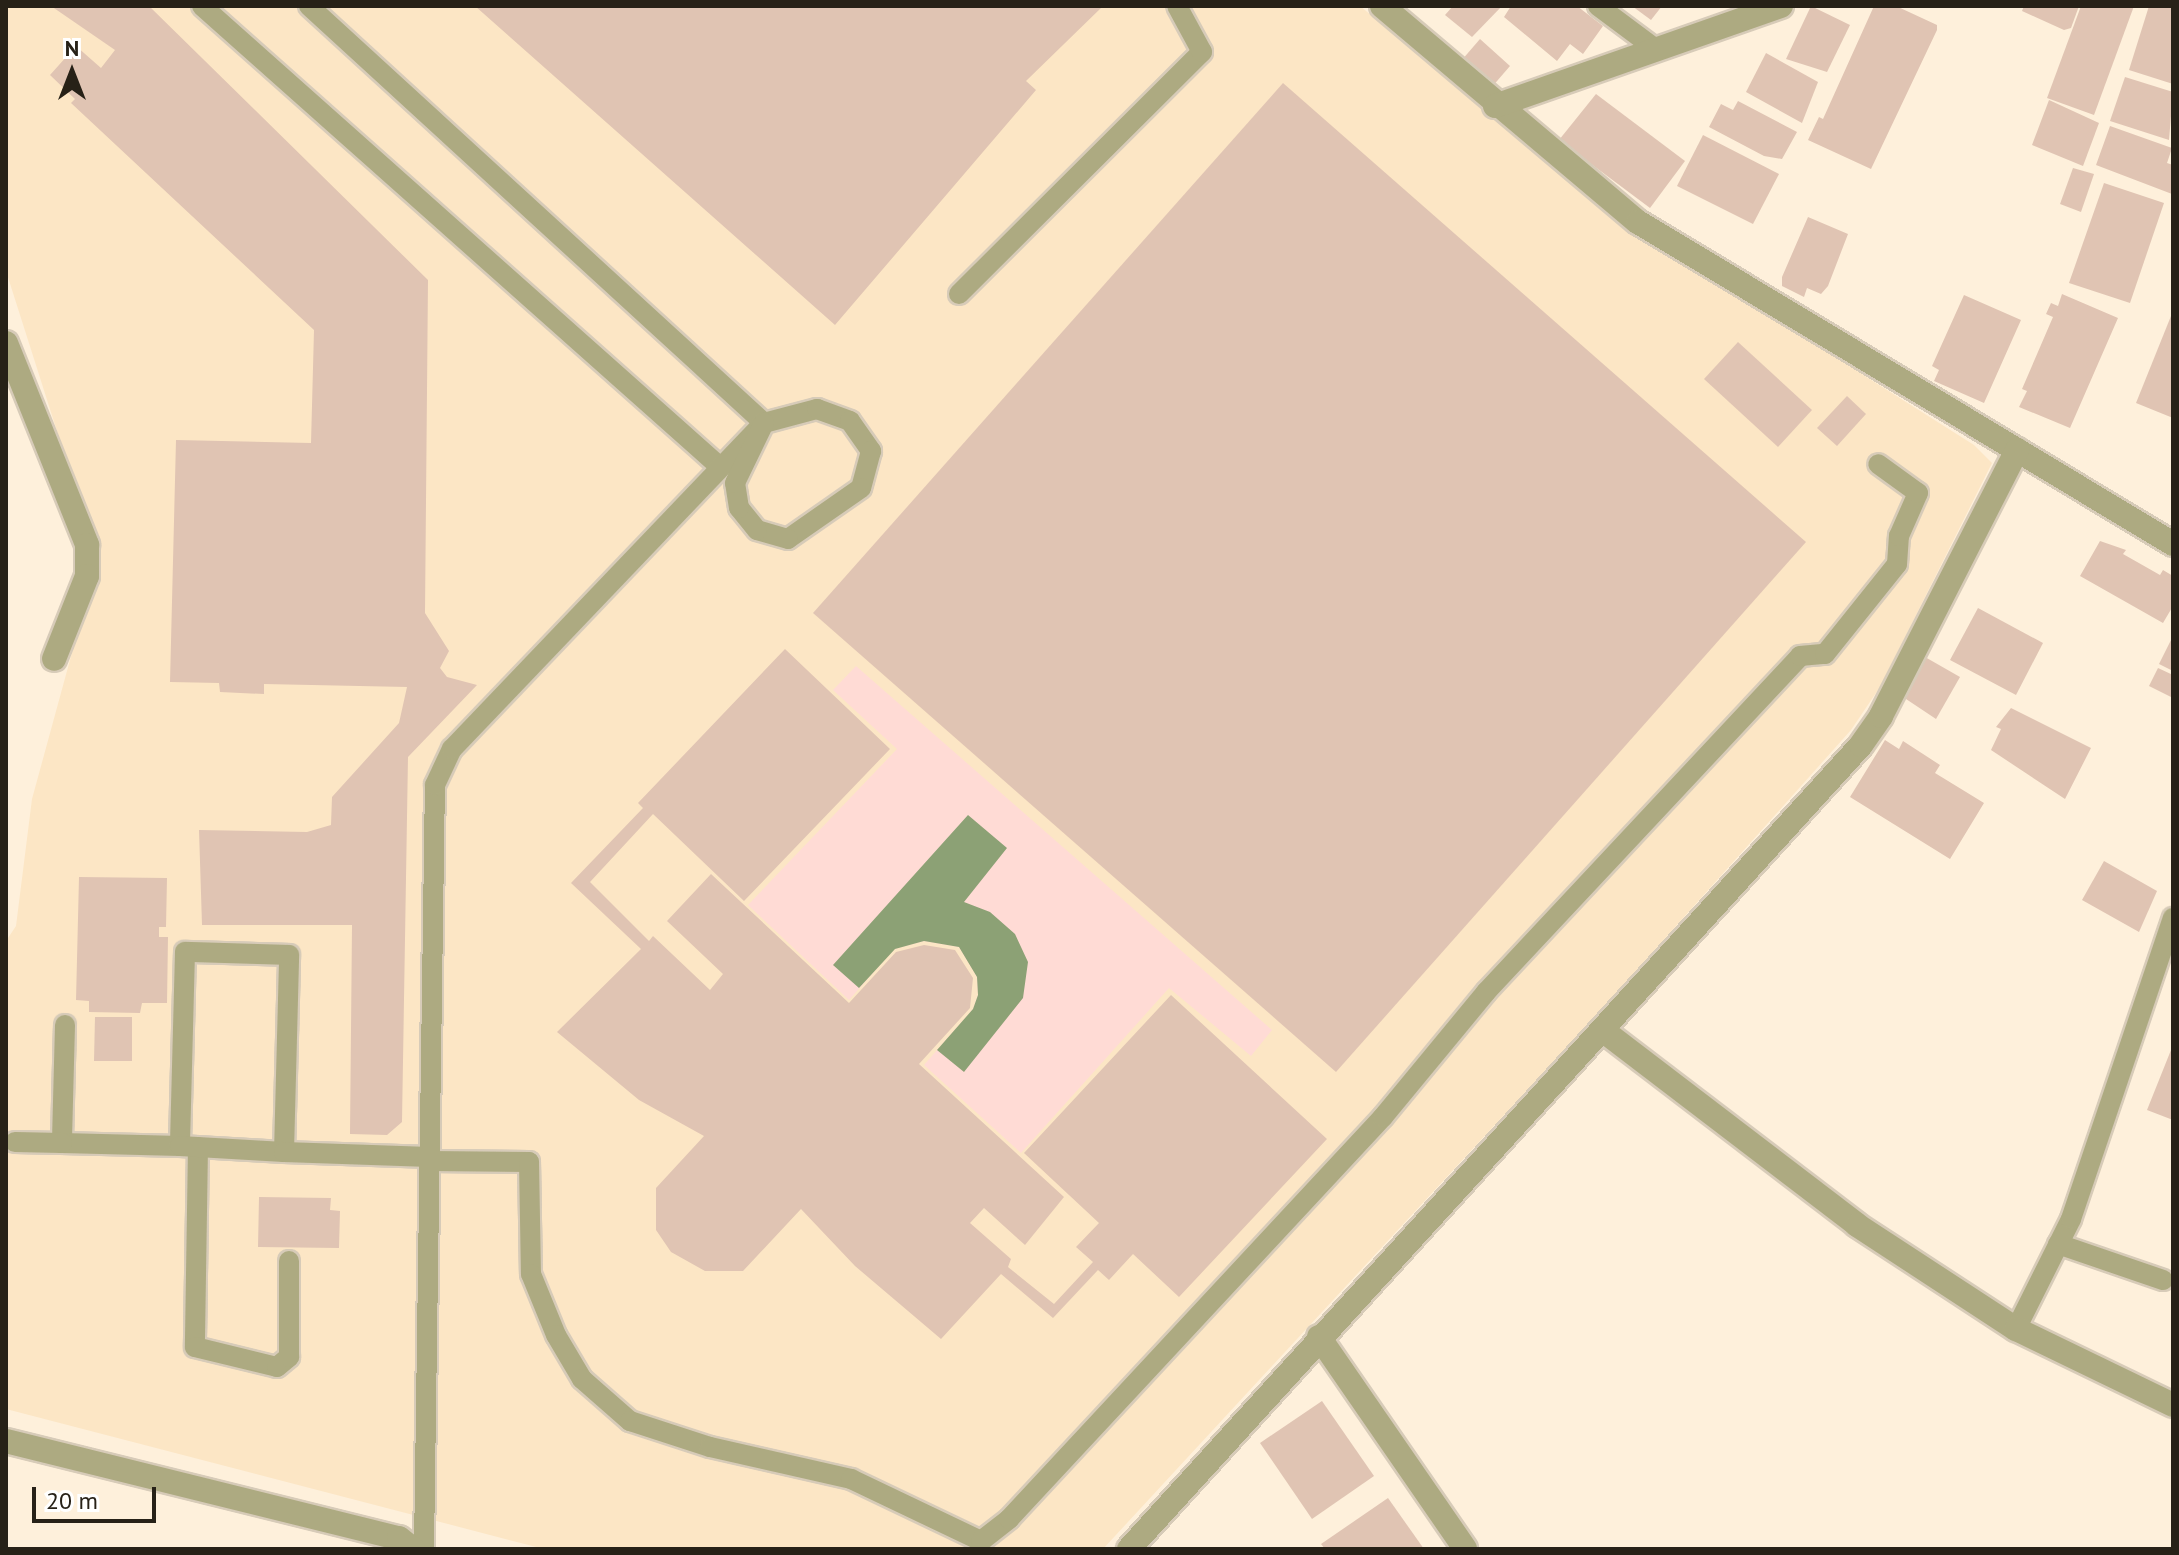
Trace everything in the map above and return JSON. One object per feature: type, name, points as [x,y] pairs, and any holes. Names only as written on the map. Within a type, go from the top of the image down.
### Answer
[{"type":"street","points":[[1382,6],[1495,106],[1638,222],[2173,544]]},
{"type":"street","points":[[1495,106],[1781,6]]},
{"type":"street","points":[[6,343],[87,545],[87,576],[54,659]]},
{"type":"street","points":[[1129,1549],[1319,1337],[1605,1032],[1861,745],[1881,716],[2017,450]]},
{"type":"street","points":[[1605,1032],[1857,1225],[2016,1329],[2173,1405]]},
{"type":"street","points":[[1319,1337],[1465,1549]]},
{"type":"street","points":[[6,1441],[399,1538],[413,1549]]},
{"type":"lane","points":[[202,6],[719,466]]},
{"type":"lane","points":[[309,6],[764,423]]},
{"type":"lane","points":[[959,294],[1202,52],[1177,6]]},
{"type":"lane","points":[[1598,6],[1657,50]]},
{"type":"lane","points":[[424,1549],[435,785],[452,749],[719,466],[764,423],[817,409],[850,421],[871,451],[861,488],[788,539],[757,530],[739,508],[735,483],[764,423]]},
{"type":"lane","points":[[15,1142],[189,1146],[529,1162],[531,1274],[556,1335],[582,1379],[630,1421],[710,1447],[851,1479],[981,1541],[1009,1519],[1383,1117],[1486,992],[1800,656],[1825,654],[1897,564],[1899,536],[1918,493],[1878,464]]},
{"type":"lane","points":[[2016,1329],[2058,1244],[2173,918]]},
{"type":"lane","points":[[284,1152],[289,955],[185,952],[195,1347],[277,1367],[289,1357],[289,1261]]},
{"type":"lane","points":[[62,1143],[65,1025]]},
{"type":"lane","points":[[2058,1244],[2163,1280]]},
{"type":"shaded area","points":[[6,6],[1360,6],[1634,230],[1974,445],[1992,463],[1880,687],[1851,730],[1602,1009],[1103,1549],[544,1549],[6,1409],[6,941],[16,926],[32,799],[76,638],[97,581],[91,538],[6,271]]},
{"type":"shaded area","points":[[856,666],[1272,1030],[1251,1056],[1169,988],[1021,1153],[924,1065],[973,1009],[978,995],[977,977],[959,947],[924,941],[894,949],[849,1000],[748,905],[897,749],[833,690]]},
{"type":"shaded area","points":[[968,815],[1007,848],[964,902],[990,912],[1015,934],[1028,962],[1023,998],[964,1072],[937,1050],[973,1009],[978,995],[977,977],[959,947],[924,941],[895,949],[859,988],[833,965]]},
{"type":"building","points":[[51,6],[149,6],[428,280],[425,613],[449,651],[440,668],[447,677],[477,685],[408,757],[402,1122],[387,1135],[350,1134],[352,925],[202,925],[199,830],[307,832],[331,825],[332,797],[399,723],[407,687],[264,684],[264,694],[220,692],[219,683],[170,682],[176,440],[311,443],[314,330],[71,103],[75,99],[50,75],[76,46],[101,68],[115,50]]},
{"type":"building","points":[[475,6],[1101,8],[1026,81],[1036,90],[835,325]]},
{"type":"building","points":[[1453,6],[1502,6],[1472,37],[1445,15]]},
{"type":"building","points":[[1511,6],[1577,6],[1603,26],[1583,54],[1570,44],[1557,61],[1504,17]]},
{"type":"building","points":[[1632,6],[1662,6],[1651,20]]},
{"type":"building","points":[[1811,6],[1850,25],[1827,72],[1786,59]]},
{"type":"building","points":[[1874,6],[1896,6],[1937,25],[1937,30],[1871,169],[1808,140],[1819,117],[1823,119]]},
{"type":"building","points":[[2024,6],[2079,6],[2071,28],[2064,30],[2022,11]]},
{"type":"building","points":[[2081,6],[2134,6],[2094,115],[2047,98]]},
{"type":"building","points":[[2149,6],[2173,6],[2173,84],[2129,70]]},
{"type":"building","points":[[1480,39],[1510,66],[1491,88],[1461,61]]},
{"type":"building","points":[[1766,53],[1818,82],[1802,123],[1746,92]]},
{"type":"building","points":[[2125,77],[2173,92],[2169,140],[2110,121]]},
{"type":"building","points":[[1283,83],[1806,542],[1336,1072],[813,613]]},
{"type":"building","points":[[1596,94],[1685,161],[1650,208],[1559,140]]},
{"type":"building","points":[[2049,100],[2099,123],[2083,166],[2032,145]]},
{"type":"building","points":[[1738,101],[1797,132],[1782,159],[1764,156],[1709,127],[1721,104],[1733,110]]},
{"type":"building","points":[[2110,126],[2172,148],[2167,163],[2173,165],[2172,194],[2096,165]]},
{"type":"building","points":[[1703,135],[1779,174],[1753,224],[1677,186]]},
{"type":"building","points":[[2073,168],[2094,174],[2081,212],[2060,204]]},
{"type":"building","points":[[2104,183],[2164,203],[2130,303],[2069,283]]},
{"type":"building","points":[[1808,217],[1848,234],[1828,286],[1821,294],[1807,288],[1804,297],[1782,286],[1782,277]]},
{"type":"building","points":[[2062,294],[2118,318],[2070,428],[2019,407],[2027,391],[2022,389],[2053,317],[2046,314],[2051,303],[2058,306]]},
{"type":"building","points":[[1964,295],[2021,320],[1984,403],[1934,381],[1939,370],[1932,366]]},
{"type":"building","points":[[2173,311],[2173,418],[2136,403]]},
{"type":"building","points":[[1738,342],[1812,410],[1778,447],[1704,379]]},
{"type":"building","points":[[1847,396],[1866,414],[1837,446],[1817,428]]},
{"type":"building","points":[[2100,541],[2126,550],[2123,554],[2160,575],[2163,570],[2173,576],[2173,606],[2163,623],[2080,576]]},
{"type":"building","points":[[1978,608],[2043,643],[2016,695],[1950,660]]},
{"type":"building","points":[[2173,636],[2173,671],[2159,664]]},
{"type":"building","points":[[785,649],[890,749],[744,901],[653,814],[590,882],[649,941],[653,936],[710,990],[723,974],[667,921],[711,874],[849,1003],[896,952],[924,945],[955,950],[973,978],[970,1008],[919,1064],[1064,1197],[1025,1245],[984,1208],[970,1223],[1011,1259],[1008,1267],[1054,1304],[1093,1262],[1076,1247],[1099,1223],[1024,1153],[1171,995],[1327,1139],[1179,1297],[1133,1254],[1109,1280],[1098,1270],[1053,1318],[1001,1274],[941,1339],[855,1266],[801,1209],[743,1271],[705,1271],[671,1252],[656,1230],[656,1188],[704,1136],[639,1100],[557,1032],[641,949],[571,883],[643,808],[638,803]]},
{"type":"building","points":[[1925,657],[1960,677],[1936,719],[1903,697]]},
{"type":"building","points":[[2158,668],[2173,675],[2171,697],[2149,686]]},
{"type":"building","points":[[2011,708],[2091,748],[2065,799],[1991,750],[2001,729],[1996,727]]},
{"type":"building","points":[[1885,740],[1899,749],[1903,741],[1940,765],[1935,773],[1984,803],[1950,859],[1850,797]]},
{"type":"building","points":[[2104,861],[2157,891],[2139,932],[2082,900]]},
{"type":"building","points":[[79,877],[167,878],[166,927],[159,927],[159,937],[168,937],[167,1003],[142,1003],[140,1013],[89,1012],[89,1001],[76,1000]]},
{"type":"building","points":[[95,1017],[132,1017],[132,1061],[94,1061]]},
{"type":"building","points":[[2173,1045],[2173,1120],[2147,1110]]},
{"type":"building","points":[[259,1197],[331,1198],[330,1210],[340,1211],[339,1248],[258,1247]]},
{"type":"building","points":[[1322,1401],[1374,1476],[1312,1519],[1260,1443]]},
{"type":"building","points":[[1388,1498],[1424,1549],[1325,1549],[1321,1544]]}]
